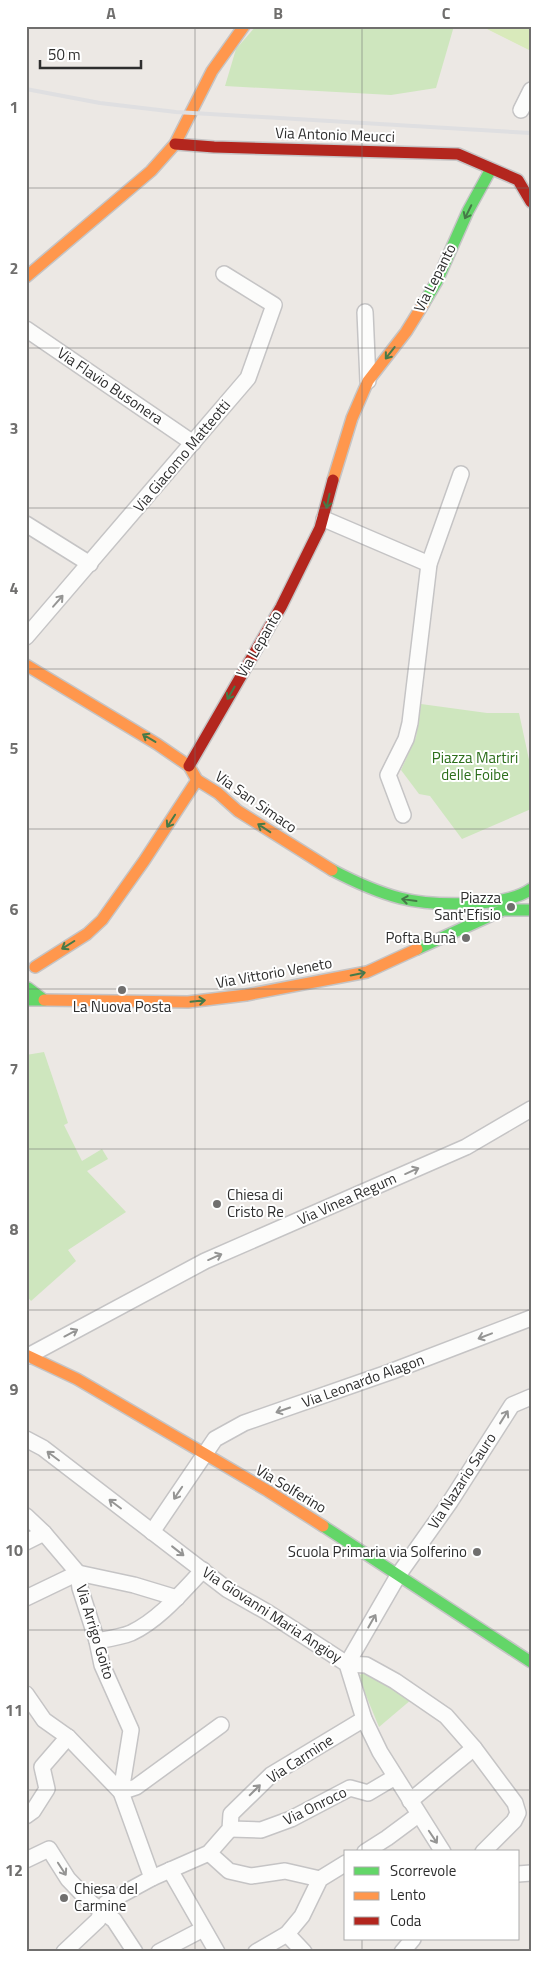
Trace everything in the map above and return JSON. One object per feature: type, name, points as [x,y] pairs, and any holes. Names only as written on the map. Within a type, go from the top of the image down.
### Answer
[{"type":"street","points":[[26,276],[127,193],[151,171],[175,144],[212,71],[244,26]]},
{"type":"street","points":[[520,110],[531,90]]},
{"type":"street","name":"Via Antonio Meucci","points":[[175,144],[214,147],[458,154],[518,180],[531,202]]},
{"type":"street","name":"Via Lepanto","points":[[189,766],[281,607],[324,520],[332,483],[352,418],[368,381],[406,332],[437,281],[468,211],[491,169]]},
{"type":"street","name":"Via Giacomo Matteotti","points":[[26,637],[248,378],[274,305],[224,274]]},
{"type":"street","name":"Via Lepanto","points":[[365,312],[368,381]]},
{"type":"street","name":"Via Flavio Busonera","points":[[26,329],[193,443]]},
{"type":"street","points":[[404,815],[388,775],[406,739],[410,723],[429,564],[461,474]]},
{"type":"street","points":[[324,520],[429,564]]},
{"type":"street","points":[[26,524],[90,564]]},
{"type":"street","name":"Via San Simaco","points":[[26,665],[157,744],[189,766],[196,780],[218,793],[238,811],[334,871],[374,889],[400,898],[430,903],[494,908]]},
{"type":"street","points":[[44,1000],[27,988],[31,969],[86,934],[102,920],[144,861],[196,780]]},
{"type":"street","points":[[494,908],[527,892]]},
{"type":"street","points":[[527,892],[523,902],[530,910]]},
{"type":"street","points":[[494,908],[530,910]]},
{"type":"street","name":"Via Vittorio Veneto","points":[[26,1000],[188,1002],[246,995],[366,972],[494,908]]},
{"type":"street","name":"Via Vinea Regum","points":[[27,1356],[205,1261],[466,1147],[531,1109]]},
{"type":"street","name":"Via Leonardo Alagon","points":[[152,1532],[214,1439],[244,1423],[390,1372],[531,1318]]},
{"type":"street","name":"Via Solferino","points":[[27,1356],[77,1379],[203,1455],[268,1491],[399,1574],[531,1662]]},
{"type":"street","name":"Via Nazario Sauro","points":[[348,1664],[399,1574],[450,1502],[512,1405],[531,1397]]},
{"type":"street","name":"Via Giovanni Maria Angioy","points":[[26,1440],[43,1448],[228,1590],[267,1612],[348,1664],[364,1719],[380,1752],[442,1850]]},
{"type":"street","name":"Via Arrigo Goito","points":[[26,1516],[44,1533],[78,1573],[80,1588],[97,1641],[102,1665],[132,1730],[122,1792]]},
{"type":"street","points":[[26,1542],[44,1533]]},
{"type":"street","points":[[97,1641],[130,1633],[150,1622],[177,1598],[203,1570]]},
{"type":"street","points":[[26,1598],[78,1573],[134,1585],[177,1598]]},
{"type":"street","points":[[348,1664],[366,1665],[395,1681],[446,1716],[474,1748],[515,1803],[518,1813],[514,1821],[485,1850]]},
{"type":"street","points":[[26,1694],[44,1720],[68,1737],[122,1792],[152,1878]]},
{"type":"street","name":"Via Carmine","points":[[64,1952],[98,1920],[106,1902],[152,1878],[209,1853],[230,1829],[232,1814],[271,1775],[364,1719]]},
{"type":"street","points":[[122,1792],[136,1787],[221,1725]]},
{"type":"street","points":[[26,1816],[33,1811],[47,1789],[42,1767],[68,1737]]},
{"type":"street","points":[[410,1801],[474,1748]]},
{"type":"street","name":"Via Onroco","points":[[230,1829],[261,1830],[291,1819],[350,1788],[368,1793],[395,1777]]},
{"type":"street","points":[[368,1850],[388,1838],[418,1815]]},
{"type":"street","points":[[26,1860],[49,1849],[68,1880],[91,1903],[114,1920],[135,1952]]},
{"type":"street","points":[[209,1853],[229,1871],[250,1876],[285,1871],[320,1879]]},
{"type":"street","points":[[256,1952],[287,1934],[302,1916],[320,1879],[344,1865]]},
{"type":"street","points":[[170,1870],[217,1952]]},
{"type":"street","points":[[158,1952],[203,1929]]},
{"type":"street","points":[[287,1934],[304,1952]]},
{"type":"street","points":[[402,1952],[412,1940]]},
{"type":"green space","points":[[256,26],[454,26],[436,88],[391,95],[225,86],[236,49]]},
{"type":"green space","points":[[481,26],[531,26],[531,51]]},
{"type":"green space","name":"Piazza Martiri delle Foibe","points":[[421,704],[487,713],[519,713],[531,769],[531,809],[462,839],[430,796],[419,794],[401,770],[416,737]]},
{"type":"green space","points":[[44,1052],[68,1123],[64,1125],[82,1161],[102,1149],[108,1159],[87,1171],[126,1212],[68,1250],[76,1261],[31,1301],[26,1295],[26,1055]]},
{"type":"green space","points":[[367,1671],[412,1699],[379,1727],[358,1676]]},
{"type":"railway","points":[[26,89],[100,103],[176,112],[531,133]]},
{"type":"traffic: fast","points":[[424,303],[437,281],[468,211],[491,169]]},
{"type":"traffic: fast","points":[[332,870],[383,893],[413,901],[430,903],[467,904],[504,900],[531,889]]},
{"type":"traffic: fast","points":[[417,949],[503,910],[531,910]]},
{"type":"traffic: fast","points":[[26,1000],[44,1000],[28,988]]},
{"type":"traffic: fast","points":[[323,1526],[531,1662]]},
{"type":"traffic: slow","points":[[26,277],[151,171],[175,144],[212,71],[244,26]]},
{"type":"traffic: slow","points":[[333,480],[352,418],[368,381],[406,332],[424,303]]},
{"type":"traffic: slow","points":[[26,665],[157,744],[189,766],[197,780],[218,793],[238,811],[332,870]]},
{"type":"traffic: slow","points":[[35,967],[87,934],[102,920],[144,861],[197,780]]},
{"type":"traffic: slow","points":[[44,1000],[188,1002],[246,995],[367,972],[417,949]]},
{"type":"traffic: slow","points":[[26,1355],[77,1379],[268,1491],[323,1526]]},
{"type":"traffic: jam","points":[[175,144],[214,147],[458,154],[518,180],[531,202]]},
{"type":"traffic: jam","points":[[189,766],[281,607],[320,528],[333,480]]},
{"type":"place","name":"Piazza Sant'Efisio","points":[[511,907]]},
{"type":"place","name":"Pofta Bunà","points":[[466,938]]},
{"type":"place","name":"La Nuova Posta","points":[[122,990]]},
{"type":"place","name":"Chiesa di Cristo Re","points":[[217,1204]]},
{"type":"place","name":"Scuola Primaria via Solferino","points":[[477,1552]]},
{"type":"place","name":"Chiesa del Carmine","points":[[64,1898]]}]
